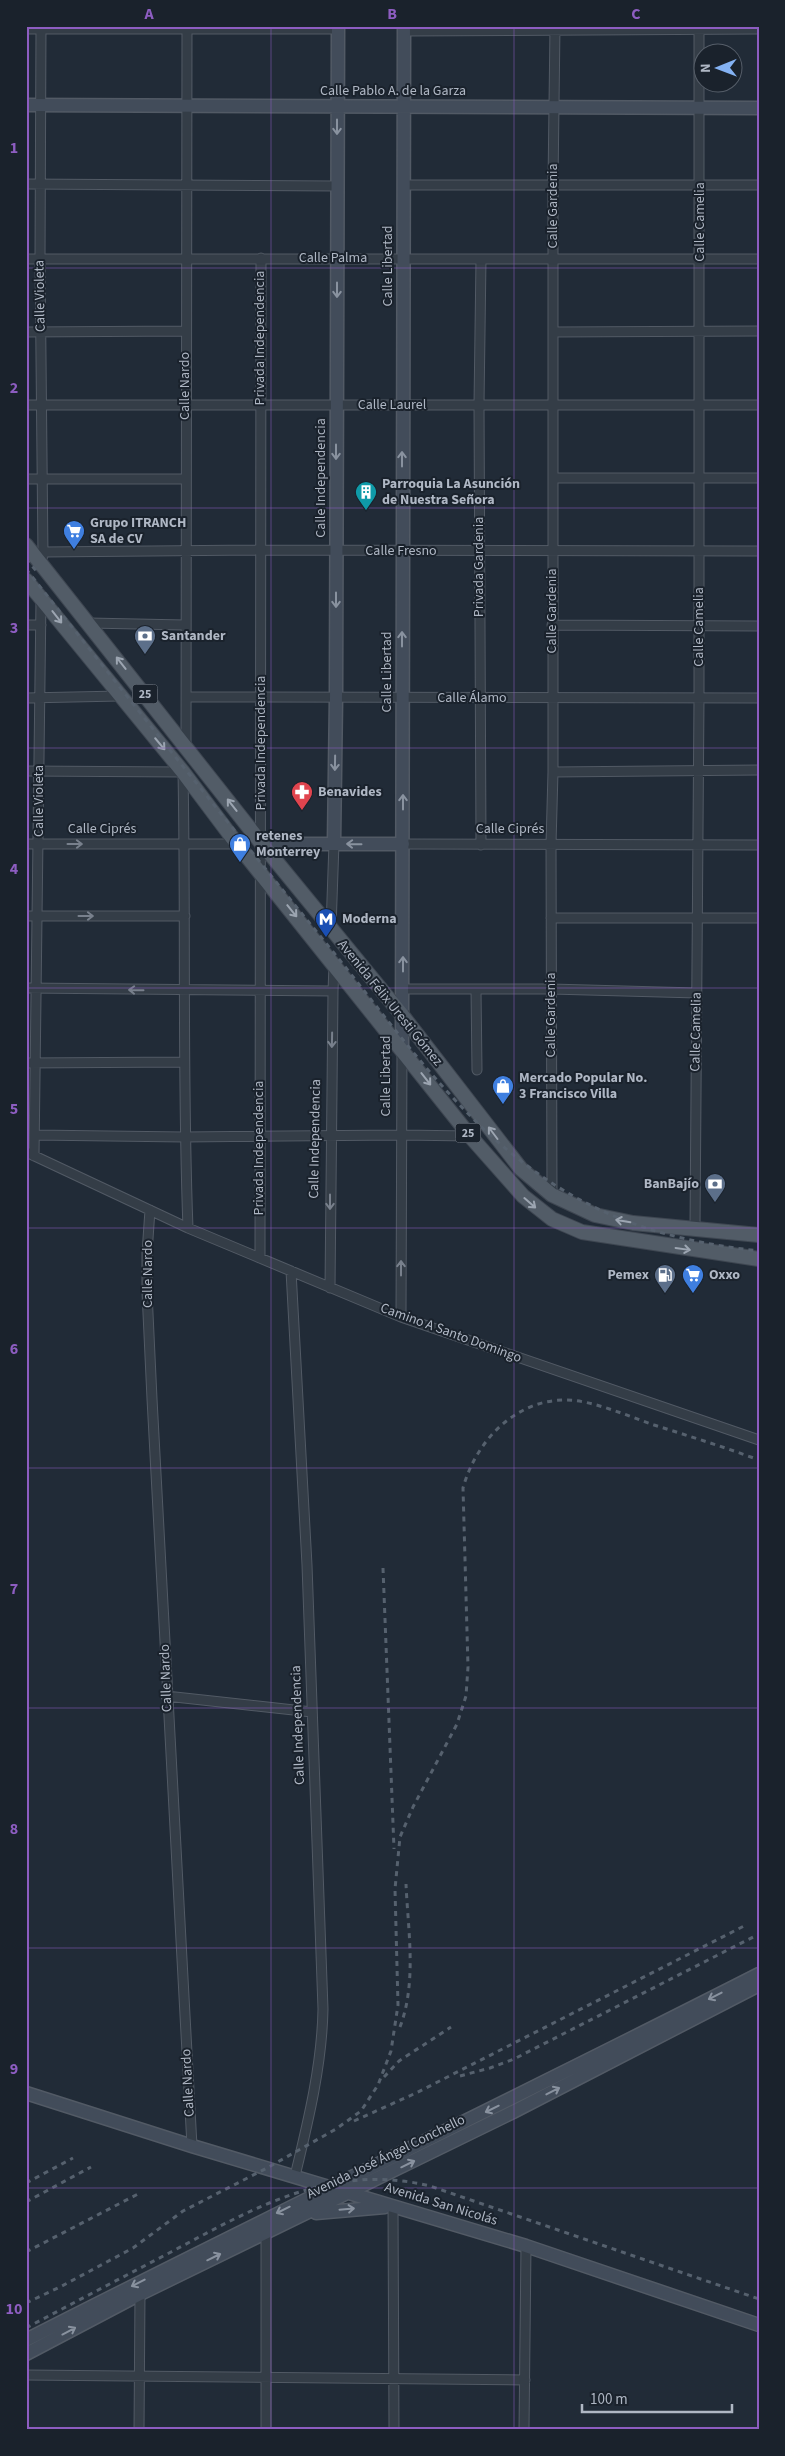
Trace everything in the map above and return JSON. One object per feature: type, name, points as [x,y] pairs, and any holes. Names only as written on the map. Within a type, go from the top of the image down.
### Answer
[{"type":"main road","name":"Avenida Félix Uresti Gómez","points":[[26,545],[43,558],[89,623],[262,844],[402,1015],[514,1162],[552,1195],[582,1211],[611,1219],[759,1235]]},
{"type":"main road","name":"Avenida Félix Uresti Gómez","points":[[26,580],[183,772],[237,844],[402,1048],[470,1136],[523,1196],[536,1208],[566,1226],[603,1237],[759,1259]]},
{"type":"street","name":"Calle Nardo","points":[[186,27],[186,746]]},
{"type":"street","name":"Calle Violeta","points":[[41,28],[40,259],[43,558]]},
{"type":"street","points":[[26,29],[338,28]]},
{"type":"street","name":"Calle Independencia","points":[[331,929],[336,698],[338,28]]},
{"type":"street","name":"Calle Gardenia","points":[[552,1195],[550,844],[553,772],[552,184],[555,107],[555,28]]},
{"type":"street","name":"Calle Camelia","points":[[695,1228],[699,698],[700,28]]},
{"type":"street","points":[[404,29],[759,29]]},
{"type":"street","name":"Calle Libertad","points":[[401,1317],[404,29]]},
{"type":"street","name":"Calle Pablo A. de la Garza","points":[[26,105],[759,108]]},
{"type":"street","points":[[26,184],[186,183],[337,186]]},
{"type":"street","points":[[403,185],[759,185]]},
{"type":"street","name":"Calle Palma","points":[[26,259],[186,257],[759,259]]},
{"type":"street","name":"Privada Independencia","points":[[260,1258],[259,990],[262,844],[261,258]]},
{"type":"street","name":"Privada Gardenia","points":[[481,259],[479,404],[481,845]]},
{"type":"street","points":[[26,332],[186,331]]},
{"type":"street","points":[[553,332],[759,331]]},
{"type":"street","name":"Calle Laurel","points":[[26,405],[759,405]]},
{"type":"street","points":[[26,479],[186,478]]},
{"type":"street","points":[[553,478],[759,478]]},
{"type":"street","name":"Calle Fresno","points":[[43,558],[185,551],[260,550],[759,552]]},
{"type":"street","name":"Calle Violeta","points":[[30,1154],[36,1135],[31,1063],[31,988],[38,916],[41,596]]},
{"type":"street","points":[[89,623],[185,626]]},
{"type":"street","points":[[26,625],[41,625]]},
{"type":"street","points":[[552,625],[759,626]]},
{"type":"street","points":[[26,698],[120,696]]},
{"type":"street","name":"Calle Álamo","points":[[186,697],[759,698]]},
{"type":"street","points":[[553,772],[759,770]]},
{"type":"street","points":[[26,771],[183,772],[186,916],[184,1137],[188,1228]]},
{"type":"street","name":"Calle Ciprés","points":[[26,844],[237,844]]},
{"type":"street","name":"Calle Ciprés","points":[[262,844],[759,845]]},
{"type":"street","points":[[26,916],[186,916]]},
{"type":"street","points":[[551,918],[759,918]]},
{"type":"street","name":"Calle Independencia","points":[[330,1288],[330,1136],[334,963]]},
{"type":"street","points":[[31,988],[333,991]]},
{"type":"street","points":[[403,989],[551,989],[697,993]]},
{"type":"street","points":[[476,990],[477,1070]]},
{"type":"street","points":[[31,1063],[184,1062]]},
{"type":"street","points":[[36,1135],[184,1137],[470,1136]]},
{"type":"street","points":[[30,1154],[150,1210]]},
{"type":"street","name":"Calle Nardo","points":[[150,1210],[146,1253],[147,1292],[161,1547],[166,1696],[192,2146]]},
{"type":"street","name":"Camino A Santo Domingo","points":[[150,1210],[188,1228],[401,1317],[759,1440]]},
{"type":"street","name":"Calle Independencia","points":[[292,1272],[312,1712],[322,2034],[295,2176]]},
{"type":"street","points":[[166,1696],[312,1712]]},
{"type":"street","name":"Avenida José Ángel Conchello","points":[[26,2340],[759,1974]]},
{"type":"street","name":"Avenida José Ángel Conchello","points":[[26,2354],[266,2231],[351,2192],[513,2112],[759,1985]]},
{"type":"street","name":"Avenida San Nicolás","points":[[26,2093],[192,2146],[351,2192],[526,2246],[759,2325]]},
{"type":"street","points":[[301,2215],[393,2206],[394,2430]]},
{"type":"street","points":[[266,2231],[266,2430]]},
{"type":"street","points":[[524,2430],[526,2246]]},
{"type":"street","points":[[139,2430],[140,2294]]},
{"type":"street","points":[[26,2375],[266,2379],[525,2380]]},
{"type":"railway","points":[[26,559],[38,573]]},
{"type":"railway","points":[[26,569],[410,1049],[464,1110],[493,1138],[524,1164],[558,1187],[581,1201],[605,1212],[655,1231],[680,1238],[759,1251]]},
{"type":"railway","points":[[26,2303],[133,2248],[183,2211],[267,2168],[336,2129],[361,2111],[378,2085],[391,2051],[398,2005],[395,1889],[400,1837],[413,1807],[457,1724],[466,1696],[468,1667],[463,1488],[470,1468],[480,1450],[493,1434],[507,1420],[524,1410],[543,1403],[563,1400],[584,1402],[611,1409],[759,1460]]},
{"type":"railway","points":[[383,1568],[394,1849]]},
{"type":"railway","points":[[400,2027],[405,2010],[410,1974],[406,1884]]},
{"type":"railway","points":[[354,2121],[416,2093],[744,1926]]},
{"type":"railway","points":[[460,2076],[514,2059],[759,1934]]},
{"type":"railway","points":[[384,2077],[399,2061],[451,2027]]},
{"type":"railway","points":[[26,2183],[73,2158]]},
{"type":"railway","points":[[26,2202],[91,2167]]},
{"type":"railway","points":[[26,2328],[264,2205],[327,2185],[360,2180],[394,2180],[430,2186],[759,2299]]},
{"type":"railway","points":[[26,2252],[138,2194]]},
{"type":"place","name":"Parroquia La Asunción de Nuestra Señora","points":[[366,511]]},
{"type":"place","name":"Grupo ITRANCH SA de CV","points":[[74,550]]},
{"type":"place","name":"Santander","points":[[145,655]]},
{"type":"place","name":"Benavides","points":[[302,811]]},
{"type":"place","name":"retenes Monterrey","points":[[240,863]]},
{"type":"place","name":"Moderna","points":[[326,938]]},
{"type":"place","name":"Mercado Popular No. 3 Francisco Villa","points":[[503,1105]]},
{"type":"place","name":"BanBajío","points":[[715,1203]]},
{"type":"place","name":"Pemex","points":[[665,1294]]},
{"type":"place","name":"Oxxo","points":[[693,1294]]}]
